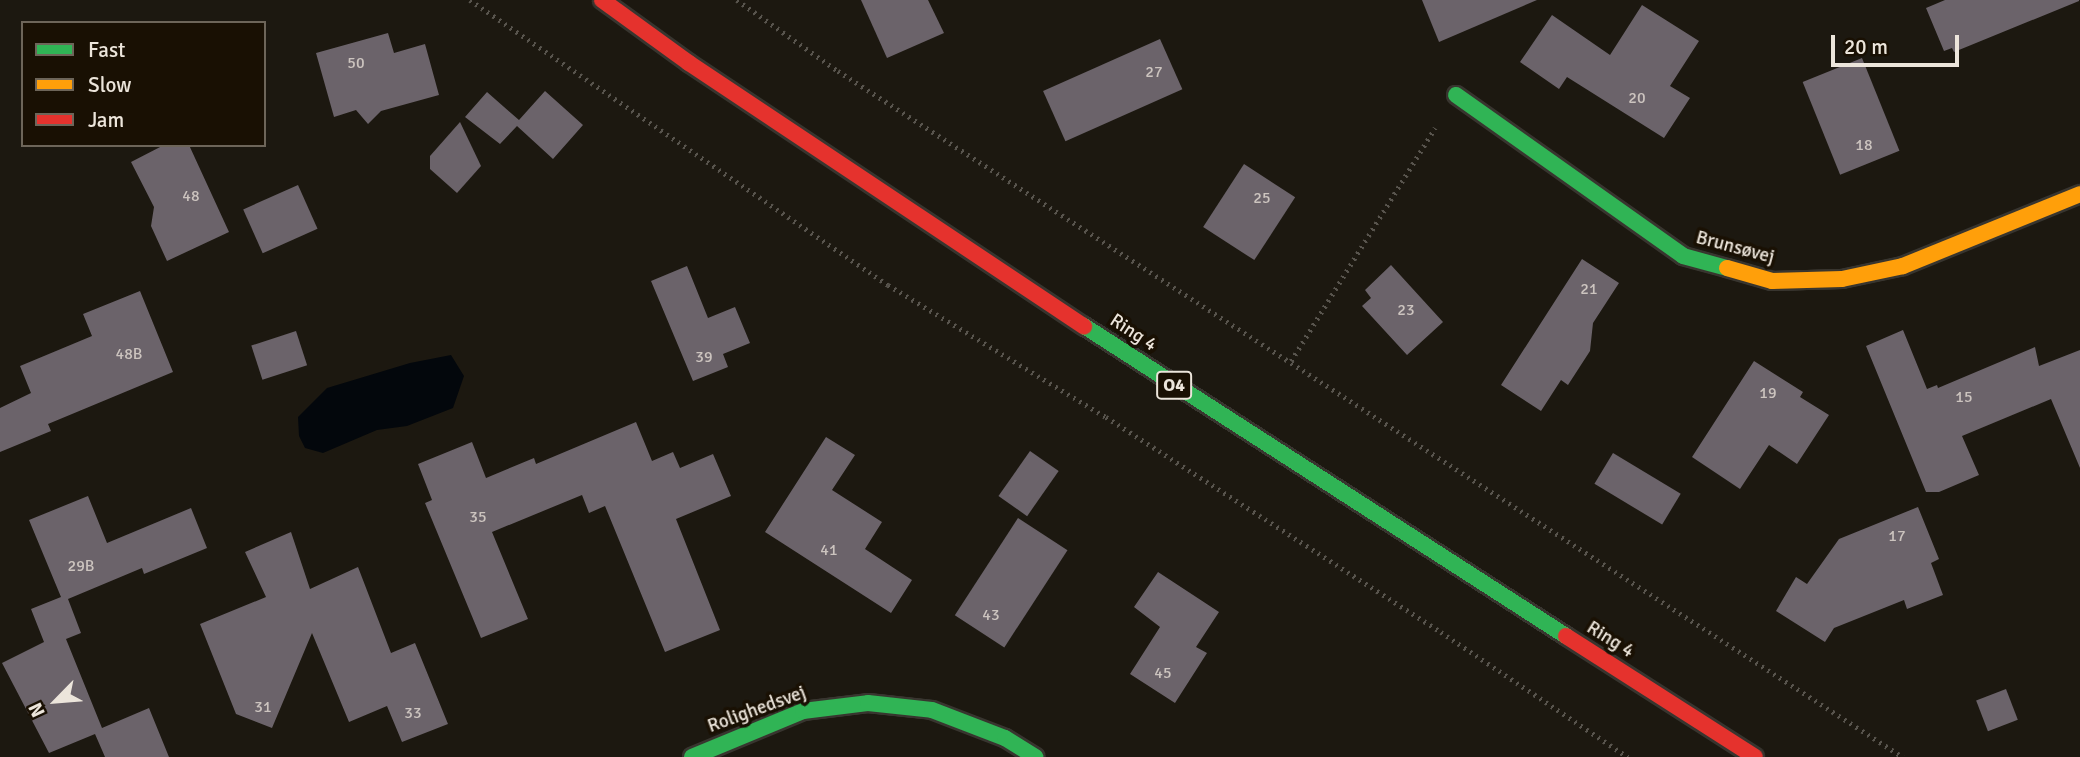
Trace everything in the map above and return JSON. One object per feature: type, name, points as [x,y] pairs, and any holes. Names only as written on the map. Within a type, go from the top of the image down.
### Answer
[{"type":"main road","name":"Ring 4","points":[[602,0],[689,63],[979,259],[1755,757]]},
{"type":"main road","name":"Brunsøvej","points":[[1456,95],[1683,256],[1772,281],[1842,279],[1903,266],[2080,194]]},
{"type":"main road","name":"Rolighedsvej","points":[[692,757],[803,711],[868,703],[932,710],[1005,738],[1035,757]]},
{"type":"path","points":[[470,0],[888,285],[1117,425],[1441,632],[1628,757]]},
{"type":"path","points":[[737,0],[838,71],[1903,757]]},
{"type":"path","points":[[1291,361],[1456,95]]},
{"type":"shaded area","points":[[451,355],[464,376],[453,408],[407,426],[377,430],[323,453],[305,448],[299,436],[298,417],[327,388],[410,363]]},
{"type":"building","points":[[861,0],[928,0],[944,33],[887,58]]},
{"type":"building","points":[[1422,0],[1537,0],[1439,42]]},
{"type":"building","points":[[1945,0],[2079,1],[1954,52],[1952,48],[1944,51],[1926,8]]},
{"type":"building","points":[[1642,5],[1699,41],[1670,86],[1690,98],[1664,138],[1567,77],[1559,89],[1520,62],[1552,15],[1610,55]]},
{"type":"building","points":[[388,33],[394,53],[425,44],[439,95],[381,111],[368,124],[356,110],[334,117],[316,53]]},
{"type":"building","points":[[1160,39],[1182,89],[1065,141],[1043,91]]},
{"type":"building","points":[[1862,58],[1899,151],[1840,175],[1803,82]]},
{"type":"building","points":[[545,91],[583,125],[553,159],[517,126],[500,144],[465,117],[487,92],[519,120]]},
{"type":"building","points":[[460,122],[481,166],[457,193],[430,169],[430,156]]},
{"type":"building","points":[[160,147],[190,147],[229,232],[167,261],[151,226],[154,207],[131,162]]},
{"type":"building","points":[[1244,164],[1295,197],[1254,260],[1203,227]]},
{"type":"building","points":[[298,185],[318,229],[263,253],[243,209]]},
{"type":"building","points":[[1582,259],[1619,283],[1593,323],[1590,351],[1568,385],[1561,380],[1541,411],[1501,385]]},
{"type":"building","points":[[1391,265],[1443,322],[1407,355],[1362,306],[1371,298],[1365,290]]},
{"type":"building","points":[[687,266],[708,318],[735,307],[750,343],[723,354],[728,367],[693,381],[651,281]]},
{"type":"building","points":[[140,291],[173,372],[48,424],[51,431],[0,452],[0,408],[31,393],[20,366],[92,336],[83,314]]},
{"type":"building","points":[[1903,330],[1927,389],[1937,385],[1938,388],[2035,347],[2039,366],[2080,350],[2080,468],[2051,399],[1962,436],[1979,475],[1939,492],[1926,492],[1866,346]]},
{"type":"building","points":[[296,331],[307,365],[262,380],[251,346]]},
{"type":"building","points":[[1754,361],[1803,392],[1800,397],[1829,415],[1797,464],[1769,445],[1740,489],[1692,457]]},
{"type":"building","points":[[636,422],[652,461],[673,452],[680,468],[713,454],[731,496],[676,519],[720,630],[665,652],[605,506],[589,513],[582,495],[492,532],[528,619],[481,638],[425,503],[432,500],[418,464],[472,442],[486,478],[534,458],[536,464]]},
{"type":"building","points":[[826,437],[855,455],[832,490],[882,522],[865,549],[912,580],[891,613],[765,532]]},
{"type":"building","points":[[1030,451],[1059,471],[1027,516],[998,496]]},
{"type":"building","points":[[1613,453],[1681,494],[1662,525],[1594,484]]},
{"type":"building","points":[[88,496],[107,543],[191,508],[207,548],[144,574],[142,568],[68,599],[81,633],[66,639],[102,728],[149,708],[169,757],[105,757],[95,734],[49,753],[2,663],[44,642],[31,609],[61,597],[29,520]]},
{"type":"building","points":[[1918,507],[1939,559],[1931,563],[1943,595],[1907,609],[1904,600],[1834,628],[1825,642],[1776,611],[1796,577],[1807,584],[1839,539]]},
{"type":"building","points":[[1018,518],[1067,550],[1004,647],[955,615]]},
{"type":"building","points":[[291,532],[310,589],[358,567],[391,653],[415,643],[448,724],[402,742],[387,706],[349,722],[312,633],[272,728],[236,714],[200,624],[266,597],[245,552]]},
{"type":"building","points":[[1158,572],[1219,612],[1196,647],[1207,653],[1175,703],[1130,674],[1160,627],[1134,607]]},
{"type":"building","points":[[2006,689],[2018,720],[1988,731],[1976,700]]},
{"type":"traffic: fast","points":[[1456,95],[1683,256],[1727,268]]},
{"type":"traffic: fast","points":[[1084,326],[1566,636]]},
{"type":"traffic: fast","points":[[692,757],[803,711],[868,703],[932,710],[1005,738],[1036,757]]},
{"type":"traffic: slow","points":[[1727,268],[1772,281],[1842,279],[1903,266],[2080,194]]},
{"type":"traffic: jam","points":[[602,0],[689,63],[1084,326]]},
{"type":"traffic: jam","points":[[1566,636],[1755,757]]}]
